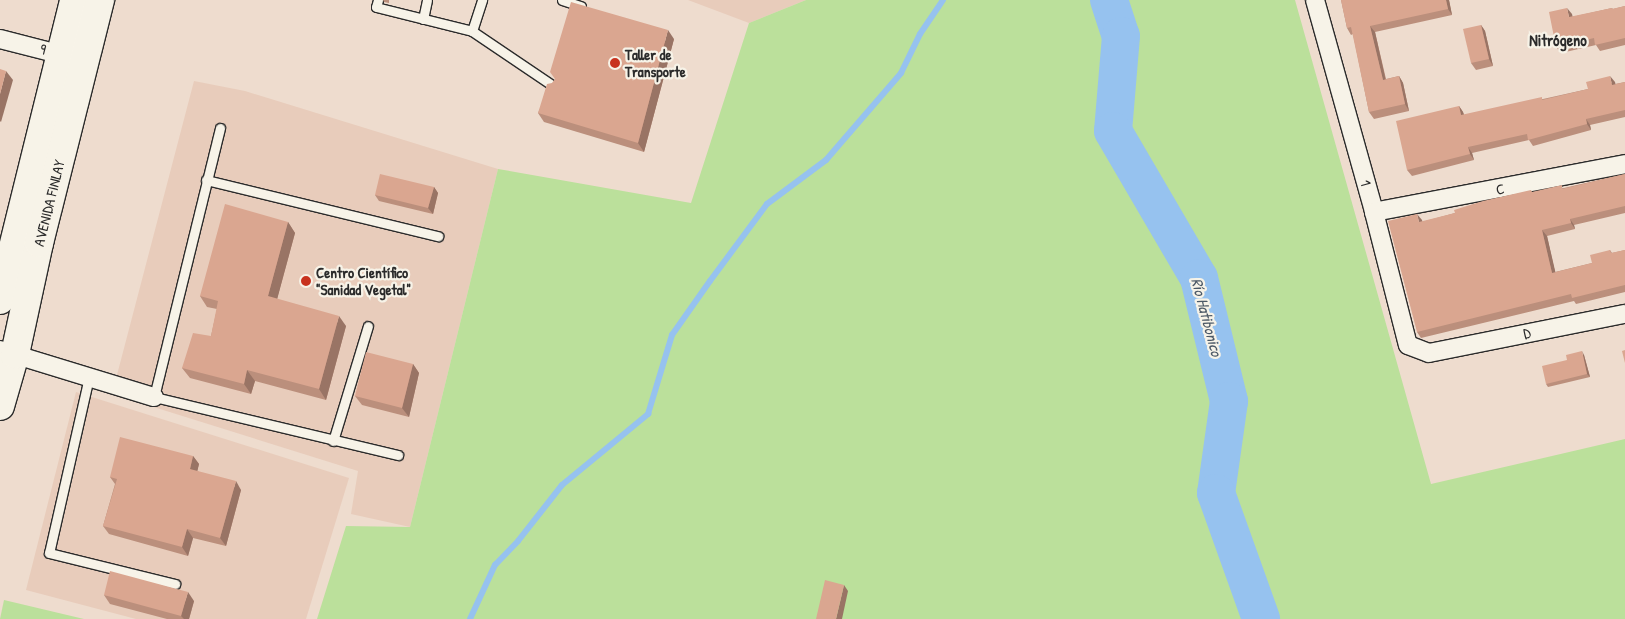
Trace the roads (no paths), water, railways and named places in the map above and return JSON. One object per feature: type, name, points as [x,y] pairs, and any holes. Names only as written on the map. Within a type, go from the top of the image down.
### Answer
[{"type":"main road","name":"AVENIDA FINLAY","points":[[0,406],[7,352],[39,243],[73,57],[74,0]]},
{"type":"main road","name":"AVENIDA FINLAY","points":[[0,300],[73,57],[100,0]]},
{"type":"street","name":"1","points":[[1314,0],[1374,212],[1408,345],[1429,352]]},
{"type":"street","name":"9","points":[[0,39],[73,57]]},
{"type":"street","name":"C","points":[[1374,212],[1625,164]]},
{"type":"street","name":"D","points":[[1429,352],[1625,314]]},
{"type":"street","points":[[7,352],[154,397]]},
{"type":"lane","points":[[378,0],[376,7],[472,31],[555,87]]},
{"type":"lane","points":[[423,19],[427,0]]},
{"type":"lane","points":[[472,31],[482,0]]},
{"type":"lane","points":[[562,0],[590,8]]},
{"type":"lane","points":[[220,128],[154,397],[398,455]]},
{"type":"lane","points":[[206,180],[438,236]]},
{"type":"lane","points":[[333,441],[368,326]]},
{"type":"lane","points":[[89,378],[49,553],[175,584]]},
{"type":"waterway","points":[[470,619],[495,565],[518,541],[562,485],[648,414],[672,335],[710,281],[767,204],[826,160],[901,73],[920,34],[943,0]]},
{"type":"waterway","name":"Río Hatibonico","points":[[1109,0],[1121,36],[1113,131],[1199,278],[1229,401],[1216,493],[1261,619]]},
{"type":"place","name":"Taller de Transporte","points":[[615,63]]},
{"type":"place","name":"Centro Científico \"Sanidad Vegetal\"","points":[[306,281]]},
{"type":"district","name":"Nitrógeno","points":[[1558,40]]}]
